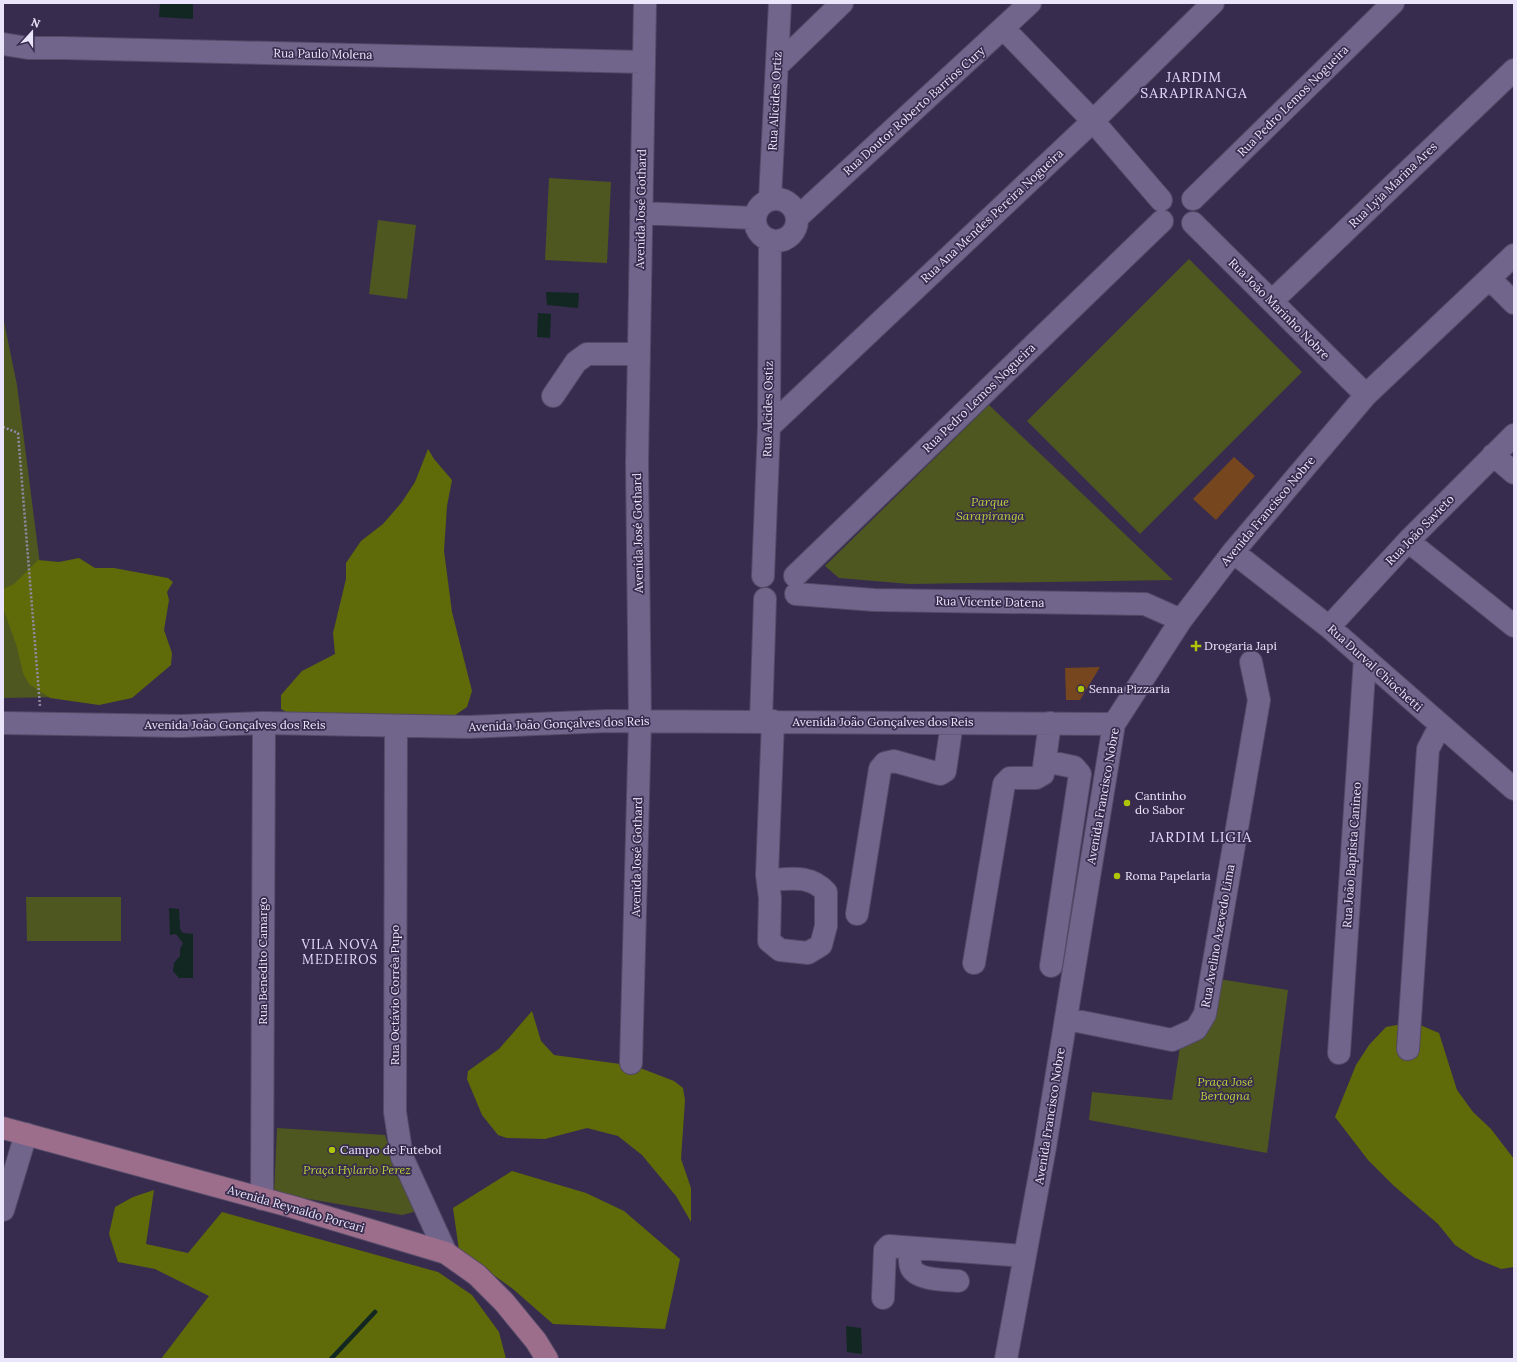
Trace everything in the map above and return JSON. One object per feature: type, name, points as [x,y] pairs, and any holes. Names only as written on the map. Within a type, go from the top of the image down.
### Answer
[{"type":"main road","name":"Avenida Reynaldo Porcari","points":[[3,1128],[262,1199],[446,1253],[477,1275],[504,1302],[536,1341],[547,1359]]},
{"type":"street","name":"Avenida José Gothard","points":[[631,1063],[640,721],[637,462],[645,3]]},
{"type":"street","name":"Rua Alicides Ortiz","points":[[770,199],[780,3]]},
{"type":"street","points":[[777,66],[842,3]]},
{"type":"street","name":"Rua Doutor Roberto Barrios Cury","points":[[798,218],[1004,29],[1030,3]]},
{"type":"street","name":"Rua Ana Mendes Pereira Nogueira","points":[[769,427],[1093,121],[1213,3]]},
{"type":"street","name":"Rua Pedro Lemos Nogueira","points":[[1194,199],[1393,3]]},
{"type":"street","points":[[1004,29],[1093,121],[1162,211],[1170,227],[1176,229],[1188,227],[1193,222],[1197,211],[1194,199],[1184,192],[1178,191],[1171,192],[1162,211]]},
{"type":"street","name":"Rua Paulo Molena","points":[[3,44],[28,48],[643,62]]},
{"type":"street","name":"Rua Lyia Marina Ares","points":[[1272,301],[1514,70]]},
{"type":"street","points":[[770,199],[785,200],[791,205],[798,218],[797,225],[790,236],[777,242],[770,241],[758,233],[754,218],[759,206],[770,199]]},
{"type":"street","name":"Rua Pedro Lemos Nogueira","points":[[796,585],[1162,211]]},
{"type":"street","points":[[641,213],[754,218]]},
{"type":"street","name":"Rua João Marinho Nobre","points":[[1193,222],[1366,395]]},
{"type":"street","name":"Rua Alcides Ostiz","points":[[762,576],[769,427],[770,241]]},
{"type":"street","name":"Avenida Francisco Nobre","points":[[1006,1359],[1067,1019],[1114,724],[1181,620],[1233,552],[1366,395],[1514,255]]},
{"type":"street","points":[[1490,279],[1514,303]]},
{"type":"street","points":[[552,396],[576,362],[587,354],[638,354]]},
{"type":"street","name":"Rua João Savieto","points":[[1329,627],[1408,541],[1514,435]]},
{"type":"street","points":[[1493,455],[1514,473]]},
{"type":"street","points":[[1408,541],[1514,626]]},
{"type":"street","name":"Rua Durval Chiochetti","points":[[1233,552],[1329,627],[1440,726],[1514,789]]},
{"type":"street","points":[[765,599],[770,603],[782,605],[788,603],[796,585],[785,568],[778,567],[767,571],[762,576],[760,588],[765,599],[768,880]]},
{"type":"street","name":"Rua Vicente Datena","points":[[796,585],[874,600],[1145,604],[1181,620]]},
{"type":"street","name":"Rua João Baptista Canineo","points":[[1338,1053],[1365,658]]},
{"type":"street","name":"Rua Avelino Azevedo Lima","points":[[1067,1019],[1172,1040],[1196,1029],[1205,1014],[1259,700],[1251,662]]},
{"type":"street","name":"Avenida João Gonçalves dos Reis","points":[[3,723],[41,722],[181,726],[264,723],[468,727],[640,721],[1114,724]]},
{"type":"street","name":"Rua Benedito Camargo","points":[[262,1199],[264,723]]},
{"type":"street","points":[[857,914],[880,769],[885,763],[894,761],[940,774],[945,771],[952,723]]},
{"type":"street","points":[[974,963],[1004,784],[1010,778],[1036,778],[1043,774],[1050,723]]},
{"type":"street","name":"Rua Octávio Corrêa Pupo","points":[[396,726],[395,1112],[402,1157],[446,1253]]},
{"type":"street","points":[[1408,1048],[1428,749],[1440,726]]},
{"type":"street","points":[[1044,761],[1074,767],[1080,774],[1051,966]]},
{"type":"street","points":[[3,1210],[26,1134]]},
{"type":"street","points":[[883,1298],[885,1250],[889,1246],[1025,1256]]},
{"type":"street","points":[[910,1248],[911,1267],[915,1272],[925,1277],[958,1282]]},
{"type":"path","points":[[3,427],[18,434],[41,722]]},
{"type":"green space","points":[[549,178],[611,182],[607,263],[545,260]]},
{"type":"green space","points":[[378,220],[416,225],[407,299],[369,294]]},
{"type":"green space","points":[[1189,259],[1302,372],[1140,534],[1027,421]]},
{"type":"green space","points":[[3,317],[17,385],[57,697],[3,698]]},
{"type":"green space","name":"Parque Sarapiranga","points":[[989,405],[1173,580],[910,584],[839,578],[825,566]]},
{"type":"green space","points":[[428,449],[434,459],[452,480],[447,506],[444,551],[452,612],[472,691],[467,707],[448,720],[293,716],[281,709],[281,695],[302,671],[335,654],[333,633],[346,579],[346,563],[361,541],[383,524],[402,502],[415,482]]},
{"type":"green space","points":[[79,558],[95,568],[114,568],[168,578],[173,582],[167,592],[169,600],[164,630],[172,653],[171,665],[132,698],[99,705],[50,698],[29,684],[23,673],[17,647],[3,608],[3,589],[14,584],[38,560],[59,562]]},
{"type":"green space","points":[[26,897],[121,897],[121,941],[27,941]]},
{"type":"green space","name":"Praça José Bertogna","points":[[1219,979],[1288,990],[1267,1153],[1089,1120],[1092,1092],[1172,1100],[1180,1046]]},
{"type":"green space","points":[[532,1011],[541,1041],[554,1055],[635,1066],[674,1081],[683,1088],[685,1100],[681,1159],[691,1188],[691,1222],[676,1196],[642,1155],[618,1136],[587,1128],[545,1139],[507,1138],[498,1135],[482,1115],[467,1079],[468,1071],[499,1049]]},
{"type":"green space","points":[[1413,1022],[1439,1033],[1457,1090],[1473,1112],[1491,1129],[1514,1159],[1514,1267],[1501,1269],[1475,1258],[1455,1245],[1438,1224],[1393,1185],[1368,1160],[1335,1117],[1356,1065],[1369,1045],[1386,1027]]},
{"type":"green space","name":"Praça Hylario Perez","points":[[277,1128],[385,1135],[398,1178],[413,1198],[414,1212],[402,1215],[274,1193]]},
{"type":"green space","points":[[512,1171],[586,1193],[624,1211],[680,1259],[665,1329],[553,1324],[513,1289],[459,1250],[453,1208]]},
{"type":"green space","points":[[154,1190],[146,1244],[188,1253],[222,1212],[438,1272],[472,1295],[499,1332],[506,1359],[161,1359],[209,1296],[155,1269],[118,1262],[109,1234],[115,1207],[133,1197]]},
{"type":"shaded area","points":[[160,3],[193,3],[193,19],[159,17]]},
{"type":"shaded area","points":[[546,292],[579,293],[578,308],[547,305]]},
{"type":"shaded area","points":[[538,313],[551,314],[550,338],[537,337]]},
{"type":"shaded area","points":[[169,908],[179,909],[180,929],[183,933],[193,934],[193,978],[179,978],[173,971],[174,963],[180,956],[180,949],[183,943],[176,934],[170,935]]},
{"type":"shaded area","points":[[846,1326],[861,1328],[862,1354],[847,1352]]},
{"type":"building","points":[[1234,457],[1255,476],[1216,520],[1193,499]]},
{"type":"building","points":[[1100,667],[1080,700],[1066,700],[1065,668]]},
{"type":"waterway","points":[[331,1359],[375,1312]]},
{"type":"place","name":"Drogaria Japi","points":[[1196,646]]},
{"type":"place","name":"Senna Pizzaria","points":[[1081,689]]},
{"type":"place","name":"Cantinho do Sabor","points":[[1127,803]]},
{"type":"place","name":"Roma Papelaria","points":[[1117,876]]},
{"type":"place","name":"Campo de Futebol","points":[[332,1150]]},
{"type":"district","name":"JARDIM SARAPIRANGA","points":[[1194,86]]},
{"type":"district","name":"JARDIM LIGIA","points":[[1201,837]]},
{"type":"district","name":"VILA NOVA MEDEIROS","points":[[340,952]]}]
